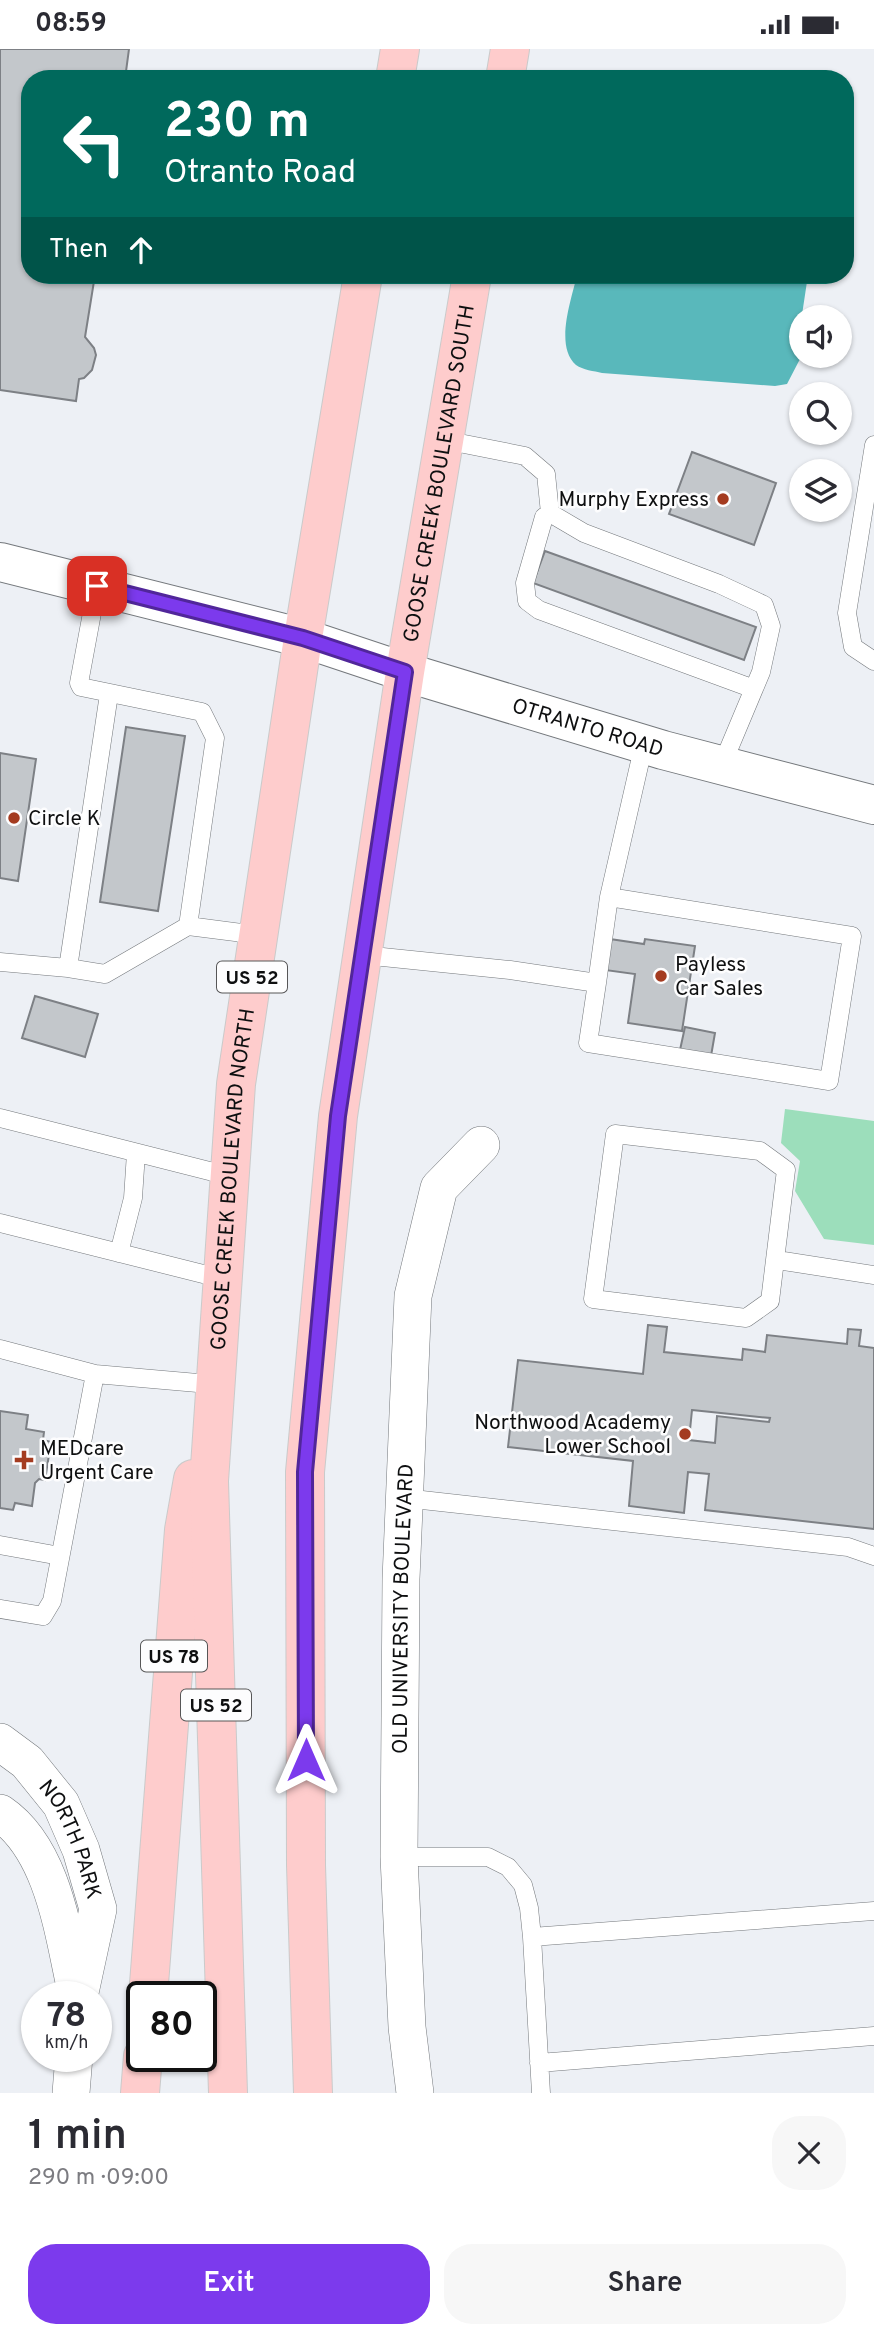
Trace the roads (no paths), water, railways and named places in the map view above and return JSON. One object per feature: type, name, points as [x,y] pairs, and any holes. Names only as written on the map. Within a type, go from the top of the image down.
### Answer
[{"type":"highway","points":[[396,70],[400,49]]},
{"type":"highway","points":[[506,70],[510,49]]},
{"type":"highway","name":"GOOSE CREEK BOULEVARD NORTH","points":[[228,2093],[209,1481],[229,1176],[236,1083],[303,638],[362,284]]},
{"type":"highway","name":"GOOSE CREEK BOULEVARD SOUTH","points":[[313,2093],[306,1865],[305,1472],[338,1116],[405,672],[470,284]]},
{"type":"highway","name":"US 78","points":[[149,1981],[184,1530],[220,1318]]},
{"type":"highway","points":[[140,2093],[142,2072]]},
{"type":"street","name":"OTRANTO ROAD","points":[[0,562],[303,638],[405,672],[643,744],[874,805]]},
{"type":"street","name":"OLD UNIVERSITY BOULEVARD","points":[[415,2093],[407,2027],[399,1857],[401,1579],[413,1296],[439,1188],[481,1145]]},
{"type":"street","name":"NORTH PARK","points":[[0,1742],[27,1762],[61,1804],[81,1850],[98,1909],[82,1981]]},
{"type":"street","name":"NORTH PARK","points":[[0,1813],[13,1822],[46,1871],[74,1981]]},
{"type":"street","points":[[71,2093],[73,2072]]},
{"type":"lane","points":[[444,440],[525,456],[546,474],[551,513]]},
{"type":"lane","points":[[874,445],[847,613],[853,647],[874,661]]},
{"type":"lane","points":[[551,513],[584,533],[719,584],[764,605],[771,626],[761,672],[722,765]]},
{"type":"lane","points":[[551,513],[544,517],[525,583],[527,601],[539,610],[754,689]]},
{"type":"lane","points":[[97,586],[79,683],[85,690],[202,712],[215,738],[188,926]]},
{"type":"lane","points":[[68,968],[109,694]]},
{"type":"lane","points":[[609,897],[852,936],[829,1081],[588,1043],[609,897],[643,744]]},
{"type":"lane","points":[[0,962],[105,974],[188,926],[258,935]]},
{"type":"lane","points":[[363,955],[510,970],[597,983]]},
{"type":"lane","points":[[0,1118],[229,1176]]},
{"type":"lane","points":[[615,1134],[760,1151],[786,1170],[777,1260],[770,1301],[746,1318],[593,1299],[615,1134]]},
{"type":"lane","points":[[118,1253],[133,1198],[136,1153]]},
{"type":"lane","points":[[0,1223],[223,1279]]},
{"type":"lane","points":[[777,1260],[874,1275]]},
{"type":"lane","points":[[0,1349],[94,1374],[209,1384]]},
{"type":"lane","points":[[0,1609],[43,1616],[52,1601],[94,1374]]},
{"type":"lane","points":[[404,1498],[848,1547],[874,1556]]},
{"type":"lane","points":[[0,1545],[60,1556]]},
{"type":"lane","points":[[399,1857],[488,1857],[508,1867],[523,1885],[532,1937],[541,2093]]},
{"type":"lane","points":[[532,1937],[874,1911]]},
{"type":"lane","points":[[539,2063],[874,2036]]},
{"type":"water","points":[[575,284],[807,284],[803,305],[789,305],[789,368],[795,368],[787,384],[775,386],[602,373],[582,368],[570,357],[566,346],[566,321]]},
{"type":"place","name":"Murphy Express","points":[[723,499]]},
{"type":"place","name":"Circle K","points":[[14,818]]},
{"type":"place","name":"Payless Car Sales","points":[[661,976]]},
{"type":"place","name":"Northwood Academy Lower School","points":[[685,1434]]},
{"type":"place","name":"MEDcare Urgent Care","points":[[24,1460]]}]
